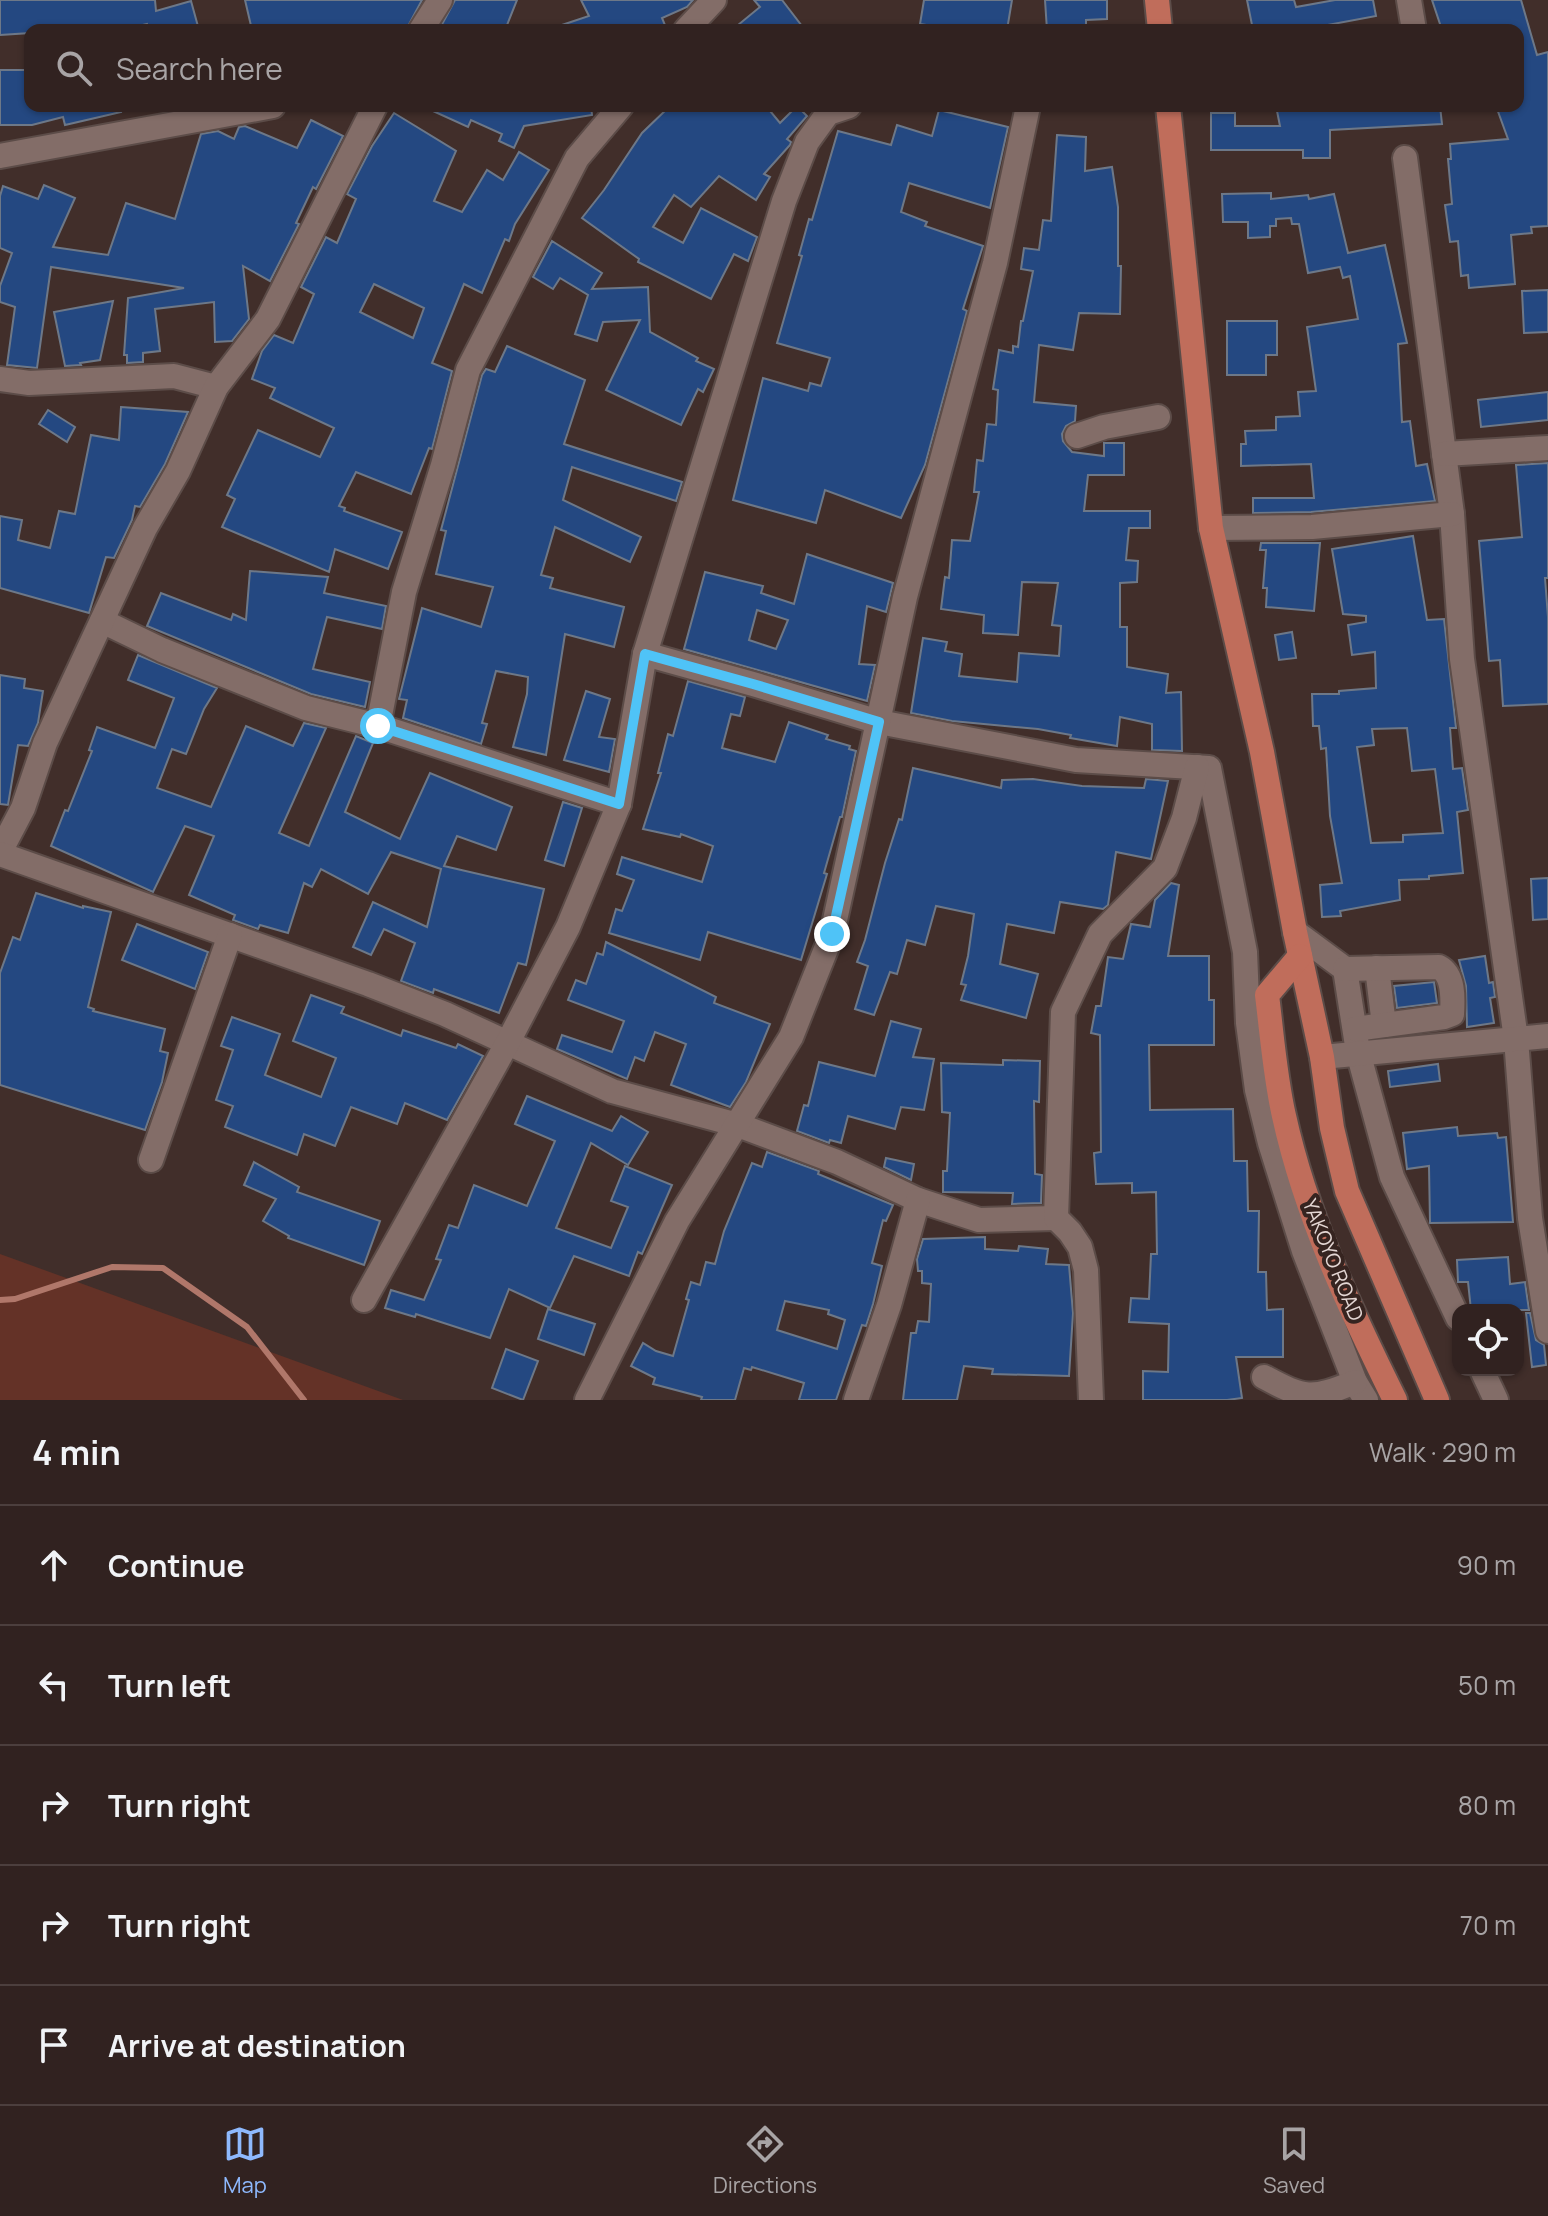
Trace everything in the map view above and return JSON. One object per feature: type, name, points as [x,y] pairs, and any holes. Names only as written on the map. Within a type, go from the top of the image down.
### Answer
[{"type":"main road","points":[[1157,0],[1159,24]]},
{"type":"main road","points":[[1169,112],[1211,528],[1262,752],[1322,1057],[1332,1128],[1347,1191],[1437,1400]]},
{"type":"main road","name":"YAKOYO ROAD","points":[[1298,944],[1267,995],[1284,1116],[1334,1273],[1395,1400]]},
{"type":"street","points":[[425,24],[440,0]]},
{"type":"street","points":[[692,24],[714,0]]},
{"type":"street","points":[[1409,0],[1413,24]]},
{"type":"street","points":[[0,156],[240,112]]},
{"type":"street","points":[[372,112],[268,319],[216,387],[178,471],[145,528],[45,743],[23,808],[0,853],[381,989],[508,1042],[612,1091],[738,1125],[837,1162],[918,1200],[979,1220],[1056,1218]]},
{"type":"street","points":[[378,726],[404,592],[468,370],[577,158],[616,112]]},
{"type":"street","points":[[364,1300],[508,1042],[568,927],[619,804],[645,654],[784,201],[807,142],[831,112]]},
{"type":"street","points":[[587,1400],[677,1221],[791,1037],[832,934],[905,597],[995,263],[1027,112]]},
{"type":"street","points":[[1405,158],[1452,514],[1462,659],[1516,1039],[1530,1218],[1548,1331]]},
{"type":"street","points":[[0,379],[29,383],[174,376],[216,387]]},
{"type":"street","points":[[1077,436],[1104,427],[1158,417]]},
{"type":"street","points":[[1444,454],[1548,448]]},
{"type":"street","points":[[1211,528],[1312,527],[1452,514]]},
{"type":"street","points":[[102,621],[162,650],[306,708],[378,726],[619,804]]},
{"type":"street","points":[[645,654],[879,722],[1076,760],[1205,767],[1211,772],[1245,952],[1250,1036],[1266,1130],[1304,1251],[1360,1391],[1326,1396],[1297,1395],[1264,1377]]},
{"type":"street","points":[[1091,1400],[1086,1270],[1075,1239],[1056,1218],[1063,1012],[1100,934],[1165,868],[1184,818],[1197,767]]},
{"type":"street","points":[[151,1160],[230,935]]},
{"type":"street","points":[[1298,944],[1345,969],[1439,967],[1450,978],[1452,1014],[1384,1025],[1322,1057]]},
{"type":"street","points":[[1377,968],[1384,1025]]},
{"type":"street","points":[[1345,969],[1356,1041],[1392,1177],[1452,1305]]},
{"type":"street","points":[[1356,1041],[1548,1036]]},
{"type":"street","points":[[856,1400],[889,1305],[918,1200]]},
{"type":"street","points":[[1485,1376],[1496,1400]]},
{"type":"shaded area","points":[[0,1254],[403,1400],[0,1400]]},
{"type":"building","points":[[0,0],[155,0],[156,11],[191,1],[197,24],[24,24],[24,33],[0,35]]},
{"type":"building","points":[[245,0],[422,0],[409,24],[251,24]]},
{"type":"building","points":[[455,0],[517,0],[507,24],[442,24]]},
{"type":"building","points":[[581,0],[693,0],[687,7],[662,18],[664,24],[565,24],[589,16]]},
{"type":"building","points":[[754,0],[782,0],[800,24],[739,24],[760,7]]},
{"type":"building","points":[[924,0],[1012,0],[1008,24],[920,24]]},
{"type":"building","points":[[1045,0],[1107,0],[1107,19],[1086,20],[1086,24],[1047,24]]},
{"type":"building","points":[[1247,0],[1294,0],[1296,7],[1335,0],[1373,0],[1376,16],[1333,24],[1252,24]]},
{"type":"building","points":[[1432,0],[1521,0],[1537,55],[1548,52],[1548,226],[1531,227],[1532,233],[1511,235],[1515,284],[1469,288],[1468,275],[1461,276],[1458,241],[1450,242],[1445,205],[1452,204],[1448,159],[1451,159],[1450,144],[1508,139],[1498,112],[1524,112],[1524,24],[1440,24]]},
{"type":"building","points":[[0,70],[24,70],[24,112],[121,112],[65,125],[63,117],[32,125],[0,125]]},
{"type":"building","points":[[435,112],[592,112],[592,115],[524,126],[514,148],[499,141],[502,134],[471,120],[468,127]]},
{"type":"building","points":[[664,112],[771,112],[780,123],[791,112],[803,112],[807,116],[787,139],[790,145],[764,174],[770,177],[756,200],[719,176],[691,207],[674,195],[653,227],[683,243],[701,208],[757,237],[748,261],[734,254],[711,299],[638,262],[639,259],[582,218],[642,133]]},
{"type":"building","points":[[938,112],[1008,127],[990,208],[909,183],[901,212],[927,222],[925,226],[983,246],[963,309],[967,311],[925,465],[901,518],[825,490],[816,523],[733,500],[763,378],[808,391],[810,383],[821,386],[830,358],[777,343],[802,256],[799,255],[809,219],[812,220],[838,131],[891,145],[897,125],[932,136]]},
{"type":"building","points":[[1277,112],[1441,112],[1442,124],[1330,130],[1330,158],[1303,158],[1303,150],[1211,150],[1211,113],[1235,113],[1235,126],[1280,126]]},
{"type":"building","points":[[394,113],[456,151],[434,201],[462,212],[487,170],[503,180],[519,152],[549,170],[515,224],[509,241],[505,239],[482,293],[464,284],[432,363],[452,371],[432,449],[429,448],[411,494],[356,472],[339,506],[345,508],[344,511],[402,532],[388,569],[335,549],[329,572],[222,527],[235,499],[227,495],[258,430],[320,457],[334,428],[270,398],[275,388],[252,379],[262,351],[274,335],[293,343],[314,294],[301,287],[326,237],[337,243],[356,199],[347,194],[372,146]],"holes":[[[374,284],[424,308],[413,338],[360,312]]]},
{"type":"building","points":[[311,120],[343,136],[316,189],[313,187],[296,223],[299,224],[270,281],[243,266],[249,319],[232,341],[215,342],[214,302],[155,309],[160,351],[143,353],[143,362],[127,363],[127,355],[124,355],[128,298],[184,288],[51,267],[37,368],[7,365],[15,307],[0,302],[0,286],[12,253],[0,248],[0,196],[3,186],[38,199],[44,185],[75,198],[53,247],[108,255],[126,203],[175,219],[201,134],[218,131],[234,139],[239,127],[245,126],[297,148]]},
{"type":"building","points":[[1057,135],[1086,137],[1085,171],[1112,167],[1118,207],[1120,314],[1079,313],[1073,350],[1039,345],[1034,402],[1076,406],[1075,421],[1066,426],[1062,434],[1063,441],[1072,452],[1104,456],[1104,443],[1124,443],[1124,475],[1088,475],[1084,511],[1150,511],[1150,528],[1129,528],[1126,560],[1138,561],[1137,582],[1120,583],[1120,627],[1127,627],[1127,667],[1168,674],[1166,693],[1181,692],[1182,751],[1152,750],[1152,724],[1120,717],[1117,746],[1038,729],[952,721],[911,713],[923,638],[947,642],[945,651],[962,654],[959,676],[1017,682],[1019,653],[1059,656],[1061,626],[1052,625],[1058,583],[1022,582],[1018,635],[983,633],[984,615],[941,609],[945,577],[949,578],[952,540],[970,541],[979,492],[974,492],[977,460],[983,461],[987,424],[996,425],[998,390],[993,389],[999,350],[1013,353],[1013,346],[1018,347],[1033,271],[1021,269],[1024,248],[1039,250],[1043,220],[1051,221]]},
{"type":"building","points":[[1271,193],[1271,199],[1308,195],[1309,199],[1334,194],[1348,253],[1385,245],[1407,343],[1398,344],[1402,422],[1410,421],[1416,466],[1427,464],[1435,501],[1311,512],[1253,513],[1253,498],[1314,498],[1311,464],[1241,466],[1241,444],[1246,444],[1245,431],[1276,430],[1276,417],[1300,416],[1298,392],[1316,391],[1307,327],[1358,319],[1350,276],[1343,278],[1340,267],[1308,273],[1299,224],[1292,224],[1291,218],[1276,219],[1276,226],[1270,226],[1270,237],[1248,238],[1248,222],[1223,222],[1222,194]]},
{"type":"building","points":[[552,241],[602,273],[592,289],[648,287],[650,332],[714,369],[703,392],[698,389],[681,425],[606,390],[640,320],[603,322],[597,341],[575,334],[588,295],[560,278],[553,289],[533,277]]},
{"type":"building","points":[[1548,290],[1548,332],[1524,333],[1522,291]]},
{"type":"building","points":[[113,301],[100,360],[65,366],[54,312]]},
{"type":"building","points":[[1227,321],[1277,321],[1277,355],[1266,355],[1266,375],[1227,375]]},
{"type":"building","points":[[507,346],[585,380],[564,444],[682,482],[676,501],[572,467],[563,500],[641,537],[630,562],[555,527],[541,575],[553,578],[550,588],[624,607],[614,647],[565,634],[546,755],[513,747],[527,694],[528,677],[496,671],[482,723],[487,724],[481,744],[403,718],[407,700],[399,699],[422,608],[481,627],[493,587],[436,574],[446,531],[441,530],[482,375],[486,369],[495,372]]},
{"type":"building","points":[[1548,392],[1548,420],[1481,427],[1478,400]]},
{"type":"building","points":[[121,407],[188,412],[165,464],[140,507],[135,506],[132,520],[114,558],[106,557],[89,613],[0,588],[0,516],[22,520],[18,540],[50,548],[59,511],[75,514],[91,435],[119,440]]},
{"type":"building","points":[[48,410],[75,427],[67,442],[39,424]]},
{"type":"building","points":[[1548,463],[1548,578],[1545,578],[1548,704],[1503,706],[1500,660],[1489,661],[1479,541],[1522,537],[1516,465]]},
{"type":"building","points":[[1413,536],[1427,620],[1444,619],[1456,728],[1450,728],[1453,769],[1462,768],[1468,810],[1457,812],[1463,873],[1399,880],[1400,900],[1340,911],[1341,916],[1322,917],[1320,885],[1342,883],[1330,816],[1326,748],[1321,749],[1319,726],[1313,726],[1312,694],[1339,694],[1339,691],[1376,688],[1375,652],[1352,655],[1348,625],[1366,622],[1366,616],[1343,614],[1332,549]],"holes":[[[1407,728],[1412,771],[1435,769],[1443,833],[1403,835],[1403,842],[1371,843],[1357,747],[1374,745],[1372,729]]]},
{"type":"building","points":[[1261,543],[1320,543],[1314,611],[1266,607],[1267,588],[1263,588],[1266,550],[1260,550]]},
{"type":"building","points":[[807,554],[893,583],[886,612],[867,606],[859,664],[875,665],[867,701],[684,649],[705,572],[763,586],[761,593],[794,604]],"holes":[[[757,610],[788,620],[776,649],[749,640]]]},
{"type":"building","points":[[250,571],[328,577],[324,593],[386,606],[382,629],[327,617],[313,669],[370,682],[365,707],[311,694],[147,626],[161,593],[231,620],[233,614],[246,620]]},
{"type":"building","points":[[1292,632],[1296,658],[1279,660],[1275,635]]},
{"type":"building","points":[[138,655],[217,688],[204,709],[186,754],[172,749],[157,788],[211,807],[246,726],[293,746],[304,723],[326,728],[279,833],[309,846],[356,736],[373,743],[345,812],[400,839],[430,773],[512,807],[496,850],[457,836],[444,866],[544,889],[526,965],[518,963],[499,1013],[434,989],[433,993],[401,981],[415,943],[384,929],[371,955],[353,947],[373,902],[427,927],[441,869],[391,852],[368,894],[321,869],[312,887],[304,883],[288,933],[260,925],[258,929],[233,920],[235,915],[189,895],[214,836],[185,826],[153,892],[51,846],[92,751],[89,750],[97,727],[155,748],[174,698],[128,680]]},
{"type":"building","points":[[0,675],[25,679],[24,688],[43,691],[38,723],[28,746],[18,745],[8,805],[0,804]]},
{"type":"building","points":[[688,681],[745,697],[740,716],[731,714],[722,748],[775,762],[789,722],[828,735],[826,739],[850,746],[849,749],[856,751],[842,817],[824,873],[827,874],[801,960],[708,932],[700,960],[609,933],[616,909],[622,911],[634,880],[617,874],[622,857],[702,882],[713,846],[681,834],[680,837],[643,829],[661,773],[658,773],[668,734],[673,736]]},
{"type":"building","points":[[586,691],[610,699],[599,737],[615,739],[609,772],[564,760]]},
{"type":"building","points":[[913,768],[1001,788],[1002,780],[1033,779],[1082,786],[1144,788],[1146,779],[1168,781],[1151,859],[1116,852],[1108,905],[1103,909],[1060,902],[1054,933],[1007,924],[1000,964],[1038,974],[1026,1018],[961,1000],[966,985],[961,984],[974,914],[936,906],[925,945],[907,940],[897,974],[890,972],[874,1015],[855,1009],[868,966],[857,962],[885,863],[899,819],[902,820]]},
{"type":"building","points":[[563,802],[582,808],[564,866],[545,860]]},
{"type":"building","points":[[1548,878],[1548,919],[1533,920],[1531,879]]},
{"type":"building","points":[[1171,883],[1179,885],[1168,956],[1209,956],[1209,1000],[1214,1000],[1214,1045],[1149,1045],[1150,1110],[1233,1109],[1234,1161],[1247,1161],[1248,1211],[1259,1211],[1258,1272],[1266,1272],[1267,1310],[1283,1309],[1283,1357],[1236,1357],[1242,1398],[1227,1400],[1143,1400],[1143,1371],[1168,1372],[1169,1324],[1129,1322],[1131,1298],[1149,1299],[1151,1254],[1157,1254],[1156,1192],[1132,1193],[1132,1183],[1096,1184],[1094,1153],[1101,1152],[1100,1035],[1091,1033],[1096,1006],[1101,1006],[1108,957],[1123,959],[1131,924],[1150,927],[1155,900]]},
{"type":"building","points":[[36,893],[83,908],[111,912],[88,1007],[93,1011],[165,1029],[160,1051],[168,1053],[162,1082],[145,1130],[0,1085],[0,973],[13,937],[20,940]]},
{"type":"building","points":[[137,924],[208,952],[195,989],[122,960]]},
{"type":"building","points":[[606,942],[716,997],[714,1003],[770,1024],[746,1082],[730,1107],[671,1085],[686,1044],[655,1032],[644,1061],[635,1057],[627,1079],[557,1049],[562,1035],[612,1052],[624,1021],[568,1000],[576,980],[586,984],[597,953],[603,955]]},
{"type":"building","points":[[1485,956],[1489,983],[1493,982],[1495,997],[1490,998],[1494,1023],[1467,1027],[1466,986],[1459,960]]},
{"type":"building","points":[[1434,982],[1437,1003],[1397,1008],[1394,986]]},
{"type":"building","points":[[311,995],[344,1007],[341,1013],[401,1036],[403,1030],[456,1048],[458,1044],[483,1056],[447,1120],[405,1103],[397,1124],[351,1107],[335,1146],[304,1134],[297,1155],[225,1127],[233,1106],[216,1100],[233,1050],[221,1046],[232,1017],[280,1034],[265,1075],[321,1097],[336,1058],[293,1041]]},
{"type":"building","points":[[891,1021],[921,1029],[913,1057],[934,1059],[924,1110],[901,1107],[895,1129],[848,1116],[841,1143],[830,1140],[829,1143],[797,1131],[804,1105],[808,1106],[819,1062],[875,1076]]},
{"type":"building","points":[[1003,1060],[1040,1061],[1039,1102],[1034,1101],[1035,1174],[1042,1175],[1041,1203],[1012,1204],[1013,1193],[943,1192],[950,1113],[942,1112],[941,1063],[1003,1065]]},
{"type":"building","points":[[1438,1064],[1440,1081],[1390,1087],[1388,1071]]},
{"type":"building","points":[[527,1096],[612,1131],[621,1116],[648,1132],[628,1165],[591,1143],[556,1228],[611,1248],[628,1207],[611,1201],[625,1166],[672,1185],[629,1276],[574,1256],[550,1308],[509,1289],[490,1338],[416,1314],[415,1317],[385,1308],[391,1290],[424,1300],[441,1260],[436,1259],[449,1225],[458,1228],[474,1185],[527,1206],[555,1141],[515,1124]]},
{"type":"building","points":[[1457,1127],[1458,1136],[1497,1133],[1498,1138],[1506,1137],[1513,1222],[1430,1223],[1429,1166],[1407,1169],[1403,1133]]},
{"type":"building","points":[[767,1152],[819,1171],[818,1174],[893,1205],[886,1221],[883,1220],[872,1263],[882,1266],[873,1304],[866,1326],[862,1325],[836,1400],[799,1400],[804,1383],[752,1367],[751,1370],[744,1368],[735,1400],[701,1400],[702,1397],[653,1384],[655,1378],[631,1366],[643,1343],[673,1356],[691,1282],[700,1285],[706,1262],[715,1264],[724,1231],[752,1163],[762,1167]],"holes":[[[785,1301],[829,1310],[828,1314],[845,1320],[837,1349],[777,1330]]]},
{"type":"building","points":[[886,1158],[914,1164],[911,1180],[884,1167]]},
{"type":"building","points":[[254,1162],[299,1187],[297,1192],[380,1221],[364,1265],[288,1238],[263,1221],[276,1199],[244,1185]]},
{"type":"building","points":[[985,1237],[985,1249],[1018,1251],[1019,1246],[1048,1249],[1046,1264],[1069,1265],[1073,1313],[1069,1376],[992,1374],[993,1369],[964,1366],[957,1400],[903,1400],[911,1333],[916,1333],[918,1321],[929,1322],[931,1284],[922,1283],[922,1271],[918,1271],[917,1259],[923,1239]]},
{"type":"building","points":[[1508,1257],[1510,1284],[1525,1282],[1529,1310],[1524,1310],[1524,1304],[1470,1304],[1468,1282],[1458,1282],[1457,1260]]},
{"type":"building","points":[[548,1309],[595,1324],[584,1355],[538,1339]]},
{"type":"building","points":[[1526,1313],[1530,1313],[1536,1340],[1544,1345],[1546,1365],[1532,1367]]},
{"type":"building","points":[[506,1349],[538,1361],[523,1400],[492,1388]]},
{"type":"waterway","points":[[0,1300],[15,1299],[112,1267],[163,1268],[247,1327],[304,1400]]},
{"type":"route","points":[[378,726],[619,804],[645,654],[879,722],[832,934]]}]
